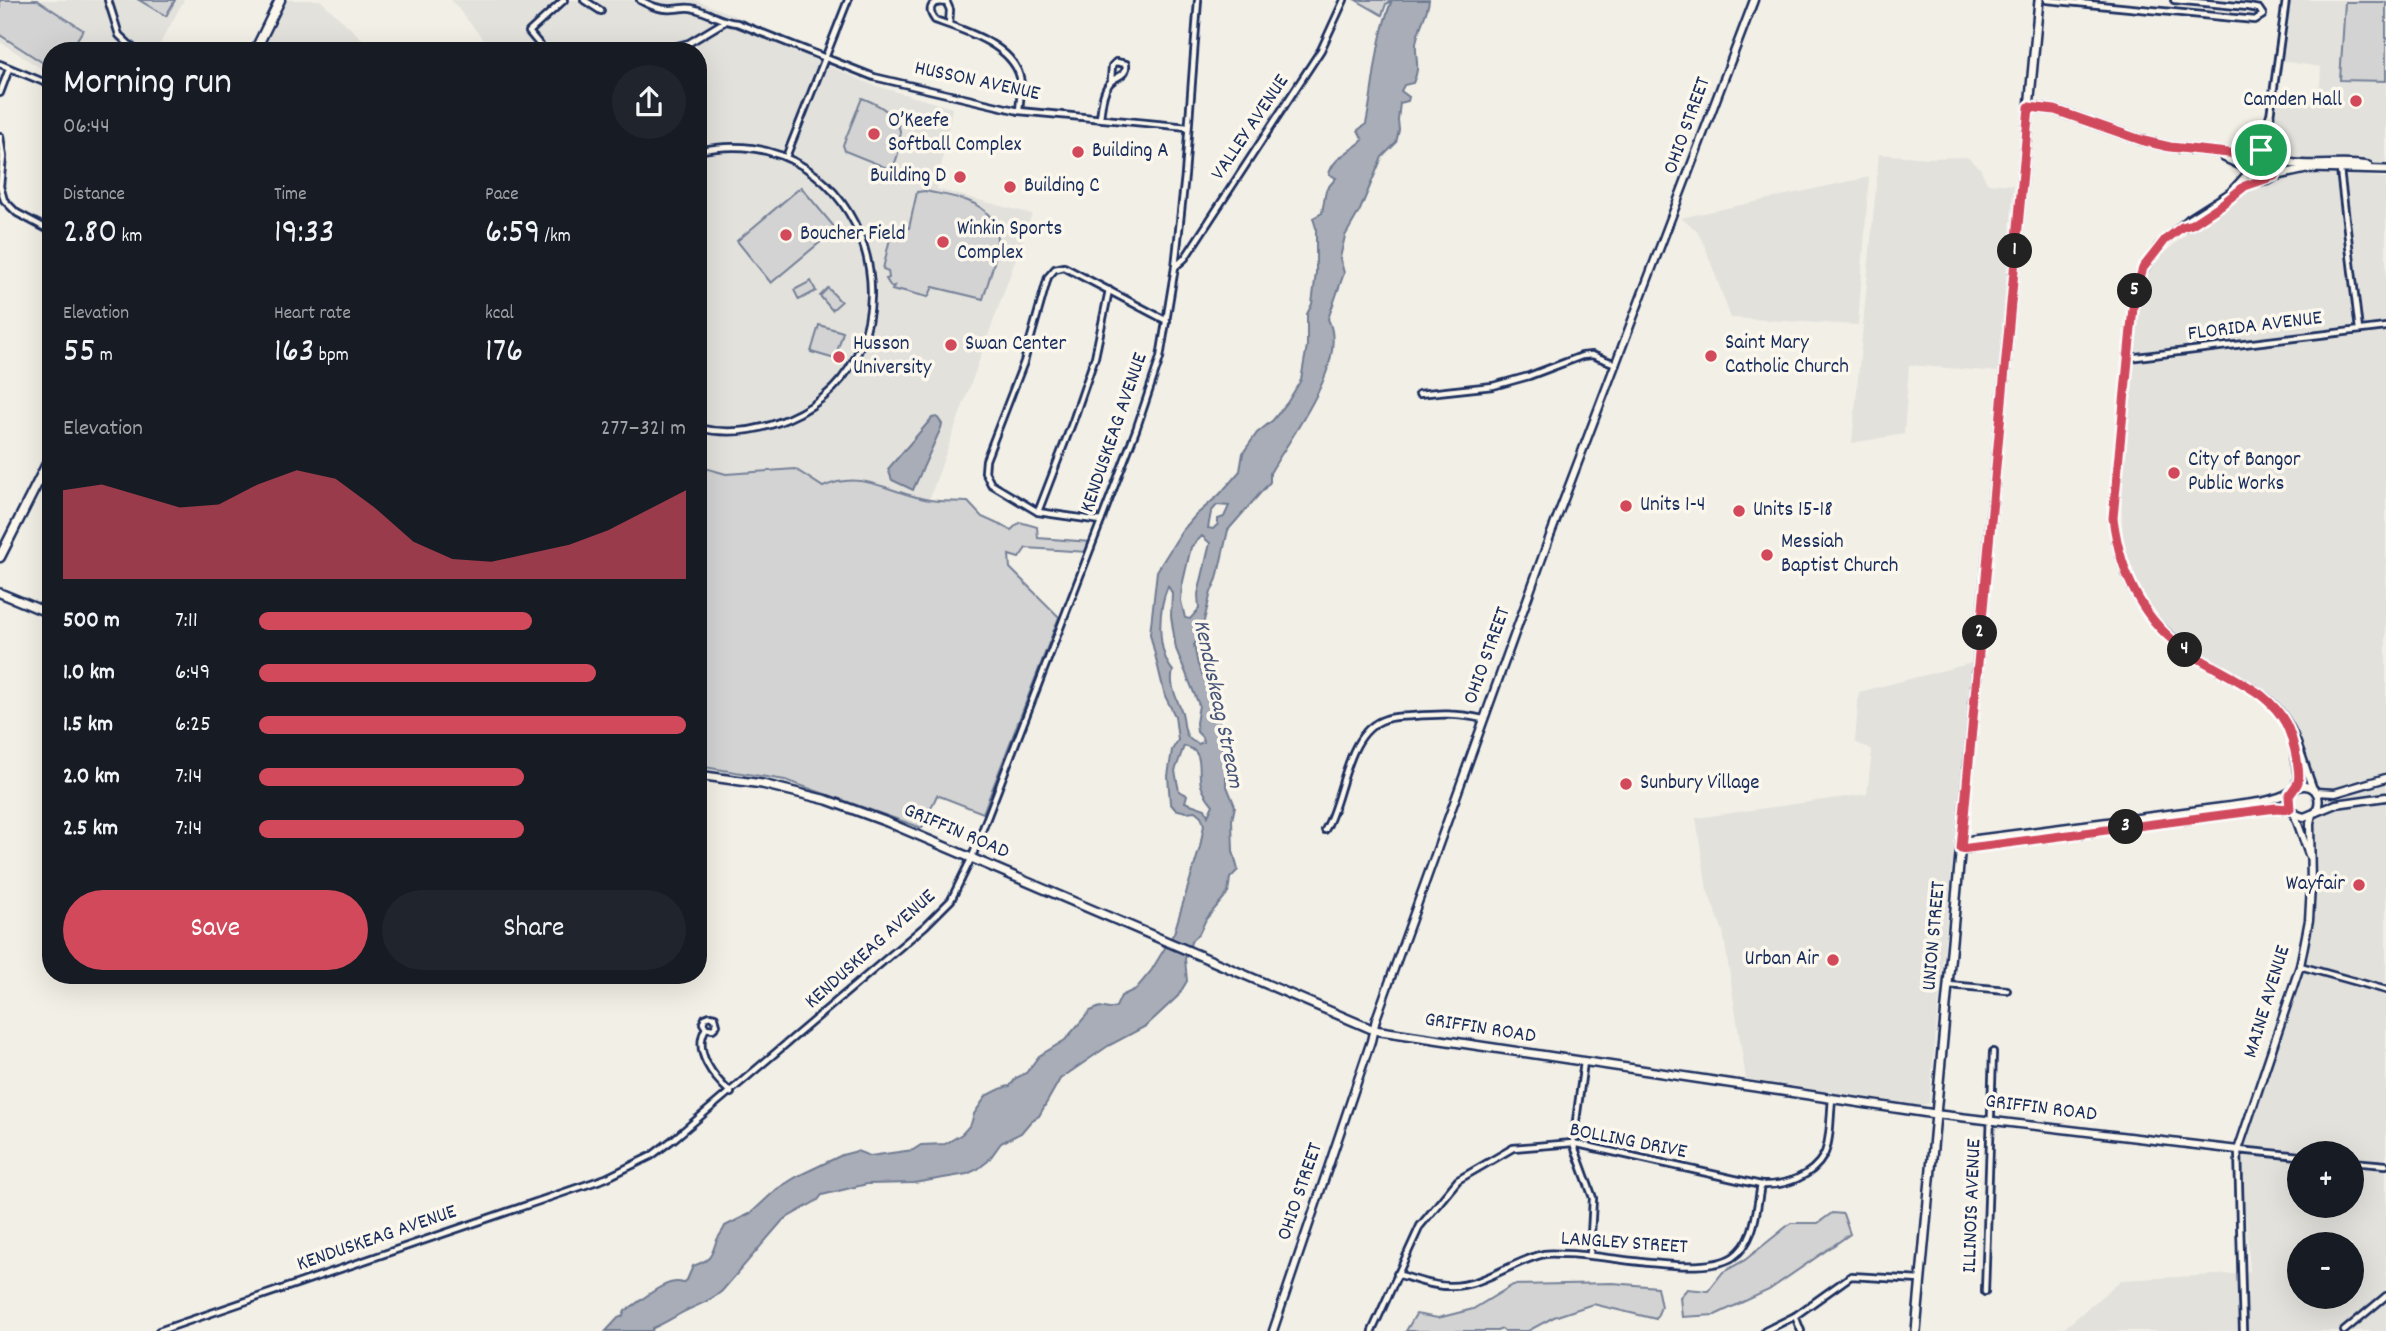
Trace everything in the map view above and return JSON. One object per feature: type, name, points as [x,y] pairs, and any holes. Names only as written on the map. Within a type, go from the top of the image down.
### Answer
[{"type":"main road","points":[[259,42],[280,0]]},
{"type":"main road","name":"UNION STREET","points":[[1916,1331],[2039,0]]},
{"type":"main road","points":[[2029,107],[2055,110],[2144,141],[2230,158],[2258,180],[2266,181],[2274,176],[2311,168],[2386,170]]},
{"type":"main road","points":[[2179,148],[2236,154],[2265,150],[2297,164],[2336,163],[2386,170]]},
{"type":"main road","points":[[2248,170],[2248,161],[2254,152]]},
{"type":"main road","points":[[2274,156],[2278,168],[2274,176]]},
{"type":"main road","points":[[0,557],[42,474]]},
{"type":"main road","points":[[0,593],[42,610]]},
{"type":"main road","name":"GRIFFIN ROAD","points":[[707,776],[762,784],[827,800],[972,857],[1374,1030],[1935,1114]]},
{"type":"street","points":[[108,0],[120,35],[127,42]]},
{"type":"street","points":[[537,42],[529,32],[564,0]]},
{"type":"street","points":[[584,0],[601,11]]},
{"type":"street","name":"HUSSON AVENUE","points":[[640,0],[662,9],[695,8],[724,22],[737,23],[874,77],[1019,111],[1188,127]]},
{"type":"street","points":[[786,157],[848,0]]},
{"type":"street","points":[[949,25],[950,10],[947,3],[940,0],[934,2],[930,7],[930,14],[935,20],[996,46],[1017,68],[1021,81],[1019,111]]},
{"type":"street","name":"KENDUSKEAG AVENUE","points":[[159,1331],[606,1178],[652,1156],[731,1093],[925,926],[951,900],[972,857],[1148,398],[1167,321],[1175,267],[1198,0]]},
{"type":"street","name":"VALLEY AVENUE","points":[[1175,267],[1185,258],[1321,50],[1344,0]]},
{"type":"street","name":"OHIO STREET","points":[[1273,1331],[1374,1030],[1483,719],[1754,0]]},
{"type":"street","points":[[2047,0],[2255,20],[2263,15],[2259,9],[2248,7],[2174,0]]},
{"type":"street","points":[[2254,152],[2264,140],[2270,116],[2286,0]]},
{"type":"street","points":[[691,42],[724,22]]},
{"type":"street","points":[[1100,117],[1105,89],[1111,80],[1112,66],[1116,62],[1126,64],[1124,74],[1111,80]]},
{"type":"street","points":[[0,64],[42,82]]},
{"type":"street","points":[[0,93],[9,69]]},
{"type":"street","points":[[2270,116],[2274,156]]},
{"type":"street","points":[[0,136],[3,157],[0,186],[4,200],[18,213],[42,226]]},
{"type":"street","points":[[707,150],[740,147],[786,157],[817,175],[832,189],[856,222],[871,271],[871,297],[864,334],[853,358],[834,386],[793,416],[759,428],[741,431],[707,429]]},
{"type":"street","points":[[2248,170],[2230,193],[2189,219],[2159,246],[2140,275],[2134,297],[2127,358],[2113,518],[2118,551],[2127,578],[2144,608],[2164,632],[2187,651],[2261,695],[2280,712],[2290,728],[2319,800],[2314,813]]},
{"type":"street","points":[[2340,170],[2359,330]]},
{"type":"street","points":[[2182,227],[2192,224],[2245,186],[2258,180]]},
{"type":"street","points":[[1101,521],[1038,512],[991,484],[985,472],[985,460],[1024,362],[1048,277],[1055,270],[1064,267],[1167,321]]},
{"type":"street","points":[[1038,512],[1095,357],[1109,290]]},
{"type":"street","name":"FLORIDA AVENUE","points":[[2127,358],[2386,327]]},
{"type":"street","points":[[1419,394],[1493,386],[1530,376],[1582,356],[1592,355],[1617,364]]},
{"type":"street","points":[[1325,830],[1332,818],[1356,746],[1370,727],[1384,719],[1442,713],[1460,713],[1483,719]]},
{"type":"street","points":[[2290,728],[2298,767],[2298,783],[2288,800],[2292,811]]},
{"type":"street","points":[[1961,845],[2230,806],[2264,800],[2304,786],[2335,793],[2386,778]]},
{"type":"street","points":[[1961,845],[2276,808],[2304,817],[2336,804],[2386,797]]},
{"type":"street","name":"MAINE AVENUE","points":[[2292,811],[2311,860]]},
{"type":"street","name":"MAINE AVENUE","points":[[2238,1150],[2300,967],[2309,920],[2310,823],[2314,813]]},
{"type":"street","points":[[2300,967],[2386,990]]},
{"type":"street","points":[[1948,985],[2007,990]]},
{"type":"street","points":[[706,1028],[700,1042],[706,1060],[712,1073],[731,1093]]},
{"type":"street","name":"ILLINOIS AVENUE","points":[[1985,1292],[1993,1052]]},
{"type":"street","points":[[1584,1062],[1573,1143],[1592,1198],[1590,1254]]},
{"type":"street","name":"BOLLING DRIVE","points":[[1372,1331],[1420,1226],[1458,1180],[1513,1148],[1573,1143],[1761,1185],[1777,1186],[1796,1180],[1824,1155],[1832,1099]]},
{"type":"street","name":"GRIFFIN ROAD","points":[[1935,1114],[2287,1155]]},
{"type":"street","points":[[2238,1150],[2243,1331]]},
{"type":"street","points":[[2364,1163],[2386,1165]]},
{"type":"street","name":"LANGLEY STREET","points":[[1397,1274],[1450,1287],[1474,1282],[1544,1254],[1590,1254],[1671,1265],[1717,1265],[1735,1256],[1751,1238],[1761,1185]]},
{"type":"street","points":[[1765,1331],[1795,1316],[1851,1276],[1920,1280]]},
{"type":"street","points":[[2344,1331],[2386,1296]]},
{"type":"street","points":[[1795,1316],[1801,1331]]},
{"type":"shaded area","points":[[0,0],[184,0],[161,42],[42,42],[42,69],[0,42]]},
{"type":"shaded area","points":[[0,0],[37,0],[83,30],[76,42],[42,42],[42,62],[0,35]]},
{"type":"shaded area","points":[[139,0],[175,0],[166,16]]},
{"type":"shaded area","points":[[286,0],[320,0],[365,42],[265,42]]},
{"type":"shaded area","name":"Husson University","points":[[451,0],[696,0],[819,50],[815,60],[873,85],[952,108],[937,189],[1032,214],[929,500],[1016,541],[941,791],[920,831],[829,795],[777,782],[707,770],[707,42],[486,42]]},
{"type":"shaded area","points":[[1356,0],[1390,2],[1386,4],[1382,15]]},
{"type":"shaded area","points":[[1392,0],[1429,0],[1417,38],[1415,77],[1413,83],[1404,85],[1401,91],[1409,97],[1408,101],[1400,103],[1396,143],[1382,157],[1360,210],[1345,236],[1340,258],[1344,273],[1328,319],[1333,336],[1325,377],[1303,420],[1270,473],[1270,482],[1228,530],[1217,579],[1201,633],[1194,645],[1198,665],[1214,700],[1221,732],[1226,784],[1235,806],[1232,820],[1233,851],[1238,870],[1230,878],[1228,893],[1192,940],[1185,959],[1187,981],[1178,996],[1146,1026],[1108,1046],[1060,1079],[1039,1116],[1021,1133],[1001,1143],[988,1161],[978,1169],[967,1174],[914,1183],[867,1184],[822,1195],[783,1220],[712,1299],[653,1328],[652,1331],[606,1331],[625,1311],[653,1291],[687,1280],[693,1266],[711,1255],[725,1226],[751,1213],[777,1189],[798,1176],[842,1155],[857,1151],[870,1156],[913,1150],[921,1145],[945,1144],[962,1134],[971,1124],[974,1114],[987,1095],[1010,1086],[1016,1078],[1026,1073],[1039,1056],[1065,1040],[1090,1011],[1100,1007],[1116,1007],[1121,996],[1136,989],[1151,971],[1174,933],[1204,825],[1201,816],[1195,811],[1175,809],[1170,803],[1168,776],[1172,750],[1178,740],[1175,716],[1165,696],[1150,634],[1157,571],[1182,531],[1240,471],[1243,453],[1257,433],[1273,420],[1287,403],[1301,380],[1307,346],[1307,314],[1312,304],[1316,273],[1316,228],[1313,218],[1322,213],[1326,190],[1336,178],[1329,174],[1331,168],[1339,158],[1363,140],[1358,130],[1366,124],[1386,15]],"holes":[[[1217,505],[1229,506],[1224,517],[1218,519],[1218,524],[1213,529],[1208,528],[1211,512]],[[1202,536],[1210,543],[1198,594],[1199,609],[1190,619],[1185,618],[1181,601],[1191,547]],[[1168,586],[1172,593],[1171,616],[1176,649],[1199,705],[1196,723],[1197,732],[1203,742],[1199,744],[1185,732],[1182,713],[1172,686],[1173,671],[1167,662],[1161,641]],[[1184,746],[1191,748],[1198,756],[1201,785],[1213,805],[1208,816],[1205,809],[1185,802],[1187,795],[1179,791],[1175,771]]]},
{"type":"shaded area","points":[[2290,0],[2386,0],[2386,166],[2321,159],[2290,161],[2273,148],[2278,94],[2319,97],[2321,67],[2281,61]]},
{"type":"shaded area","points":[[2345,2],[2386,2],[2386,81],[2340,80]]},
{"type":"shaded area","name":"O’Keefe Softball Complex","points":[[862,98],[886,110],[898,125],[900,145],[892,170],[845,151],[843,145]]},
{"type":"shaded area","points":[[1879,154],[1929,158],[1967,157],[1980,168],[1987,183],[2014,185],[1999,372],[1909,365],[1904,434],[1852,443]]},
{"type":"shaded area","points":[[2293,170],[2386,178],[2386,1331],[2061,1331],[2121,1280],[2250,1271],[2241,1160],[2247,1135],[2301,981],[2313,816],[2306,767],[2297,735],[2281,706],[2244,679],[2182,641],[2158,617],[2141,592],[2123,548],[2120,468],[2140,282],[2147,267],[2201,222],[2247,189]]},
{"type":"shaded area","points":[[1869,177],[1858,325],[1731,318],[1704,244],[1696,230],[1681,218]]},
{"type":"shaded area","name":"Boucher Field","points":[[801,187],[836,229],[771,283],[737,241]]},
{"type":"shaded area","name":"Winkin Sports Complex","points":[[925,191],[968,201],[983,209],[992,219],[997,244],[983,299],[933,287],[928,297],[900,290],[899,292],[892,290],[894,286],[891,287],[886,279],[889,278],[888,271],[883,269],[893,225],[909,228],[917,192]]},
{"type":"shaded area","points":[[811,281],[816,291],[799,300],[794,290]]},
{"type":"shaded area","points":[[828,288],[841,302],[832,310],[820,296]]},
{"type":"shaded area","points":[[819,325],[843,332],[835,359],[811,352]]},
{"type":"shaded area","points":[[937,417],[942,424],[941,428],[913,490],[892,480],[888,469],[932,418]]},
{"type":"shaded area","points":[[707,469],[726,474],[795,469],[823,487],[851,481],[877,484],[930,500],[968,502],[982,517],[1011,530],[1020,522],[1037,527],[1038,538],[1091,542],[1087,552],[1026,548],[1019,558],[1009,555],[1010,568],[1059,617],[983,813],[937,795],[922,828],[785,780],[707,767]]},
{"type":"shaded area","points":[[1972,663],[1929,1103],[1921,1106],[1746,1079],[1723,931],[1707,890],[1696,818],[1867,794],[1872,750],[1855,742],[1859,692]]},
{"type":"shaded area","points":[[1832,1213],[1843,1214],[1850,1234],[1769,1290],[1715,1315],[1682,1317],[1680,1297],[1687,1289],[1708,1291],[1723,1272],[1745,1260],[1791,1223],[1818,1223]]},
{"type":"shaded area","points":[[1613,1283],[1657,1287],[1661,1307],[1656,1319],[1593,1304],[1554,1317],[1528,1331],[1406,1331],[1416,1314],[1438,1318],[1473,1309],[1513,1285]]},
{"type":"place","name":"Camden Hall","points":[[2356,101]]},
{"type":"place","name":"O’Keefe Softball Complex","points":[[874,134]]},
{"type":"place","name":"Building A","points":[[1078,152]]},
{"type":"place","name":"Building D","points":[[960,177]]},
{"type":"place","name":"Building C","points":[[1010,187]]},
{"type":"place","name":"Boucher Field","points":[[786,235]]},
{"type":"place","name":"Winkin Sports Complex","points":[[943,242]]},
{"type":"place","name":"Swan Center","points":[[951,345]]},
{"type":"place","name":"Saint Mary Catholic Church","points":[[1711,356]]},
{"type":"place","name":"Husson University","points":[[839,357]]},
{"type":"place","name":"City of Bangor Public Works","points":[[2174,473]]},
{"type":"place","name":"Units 1-4","points":[[1626,506]]},
{"type":"place","name":"Units 15-18","points":[[1739,511]]},
{"type":"place","name":"Messiah Baptist Church","points":[[1767,555]]},
{"type":"place","name":"Sunbury Village","points":[[1626,784]]},
{"type":"place","name":"Wayfair","points":[[2359,885]]},
{"type":"place","name":"Urban Air","points":[[1833,960]]},
{"type":"route","points":[[2029,107],[2055,110],[2144,141],[2170,147],[2248,155],[2261,150],[2270,152],[2277,159],[2278,168],[2274,176],[2266,181],[2252,182],[2192,224],[2182,227],[2151,255],[2140,275],[2134,297],[2113,518],[2118,551],[2127,578],[2152,619],[2187,651],[2250,687],[2272,703],[2286,721],[2290,728],[2298,767],[2298,783],[2288,800],[2290,809],[2276,808],[1961,849],[2029,107]]},
{"type":"water label","name":"Kenduskeag Stream","points":[[1217,704]]}]
